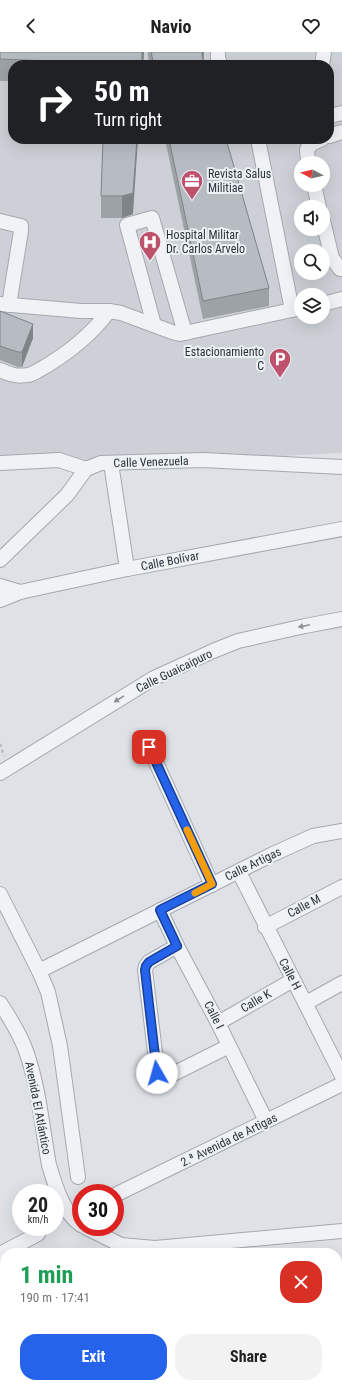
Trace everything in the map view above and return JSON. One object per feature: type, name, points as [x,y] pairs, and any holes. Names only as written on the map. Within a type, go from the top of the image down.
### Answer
[{"type":"street","points":[[259,144],[294,296]]},
{"type":"street","points":[[308,156],[307,149],[312,144]]},
{"type":"street","points":[[154,325],[127,225],[152,218],[185,333]]},
{"type":"street","points":[[0,222],[21,226],[21,232],[4,304],[121,313],[180,334],[294,310]]},
{"type":"street","points":[[327,236],[332,258],[340,269],[342,269]]},
{"type":"street","points":[[330,303],[342,300]]},
{"type":"street","points":[[0,370],[14,375],[29,375],[56,361],[97,327],[109,311]]},
{"type":"street","points":[[0,463],[59,460],[86,469],[67,495],[0,560]]},
{"type":"street","name":"Calle Venezuela","points":[[86,469],[101,463],[204,460],[342,467]]},
{"type":"street","points":[[112,463],[127,569]]},
{"type":"street","name":"Calle Bolívar","points":[[0,600],[20,592],[127,569],[342,529]]},
{"type":"street","points":[[0,586],[20,592]]},
{"type":"street","name":"Calle Guaicaipuro","points":[[0,773],[154,678],[238,641],[342,619]]},
{"type":"street","points":[[149,747],[212,884]]},
{"type":"street","name":"Calle Artigas","points":[[39,971],[212,884],[313,836],[342,831]]},
{"type":"street","name":"Calle H","points":[[239,872],[265,926],[306,1002],[342,1076]]},
{"type":"street","name":"Calle M","points":[[265,926],[342,887]]},
{"type":"street","points":[[0,894],[48,992],[60,1046],[78,1177]]},
{"type":"street","name":"Calle I","points":[[160,910],[177,946],[218,1023],[266,1122]]},
{"type":"street","points":[[177,946],[149,962],[145,970],[158,1077],[165,1078],[229,1046]]},
{"type":"street","name":"Calle K","points":[[218,1023],[294,980]]},
{"type":"street","points":[[306,1002],[342,983]]},
{"type":"street","name":"Avenida El Atlántico","points":[[0,1003],[26,1050],[39,1103],[49,1165],[57,1189],[72,1209]]},
{"type":"street","name":"2.ª Avenida de Artigas","points":[[124,1191],[342,1084]]},
{"type":"street","points":[[181,1248],[342,1231]]},
{"type":"street","points":[[11,1248],[34,1236]]},
{"type":"street","points":[[102,1236],[121,1245],[137,1248]]},
{"type":"shaded area","name":"Hospital Militar Dr. Carlos Arvelo","points":[[0,52],[342,52],[342,453],[0,470]]},
{"type":"building","points":[[0,52],[142,52],[142,60],[0,59]]},
{"type":"building","points":[[151,52],[202,52],[203,60],[153,60]]},
{"type":"building","points":[[103,144],[137,144],[133,193],[122,196],[101,196]]},
{"type":"building","points":[[170,144],[227,144],[269,288],[203,301]]},
{"type":"building","points":[[0,311],[33,324],[22,352],[0,346]]},
{"type":"slow traffic","points":[[187,830],[212,884],[195,893]]},
{"type":"place","name":"Revista Salus Militiae","points":[[192,200]]},
{"type":"place","name":"Hospital Militar Dr. Carlos Arvelo","points":[[150,262]]},
{"type":"place","name":"Estacionamiento C","points":[[280,378]]},
{"type":"route","points":[[149,747],[212,884],[160,910],[177,946],[149,962],[145,970],[157,1073]]}]
